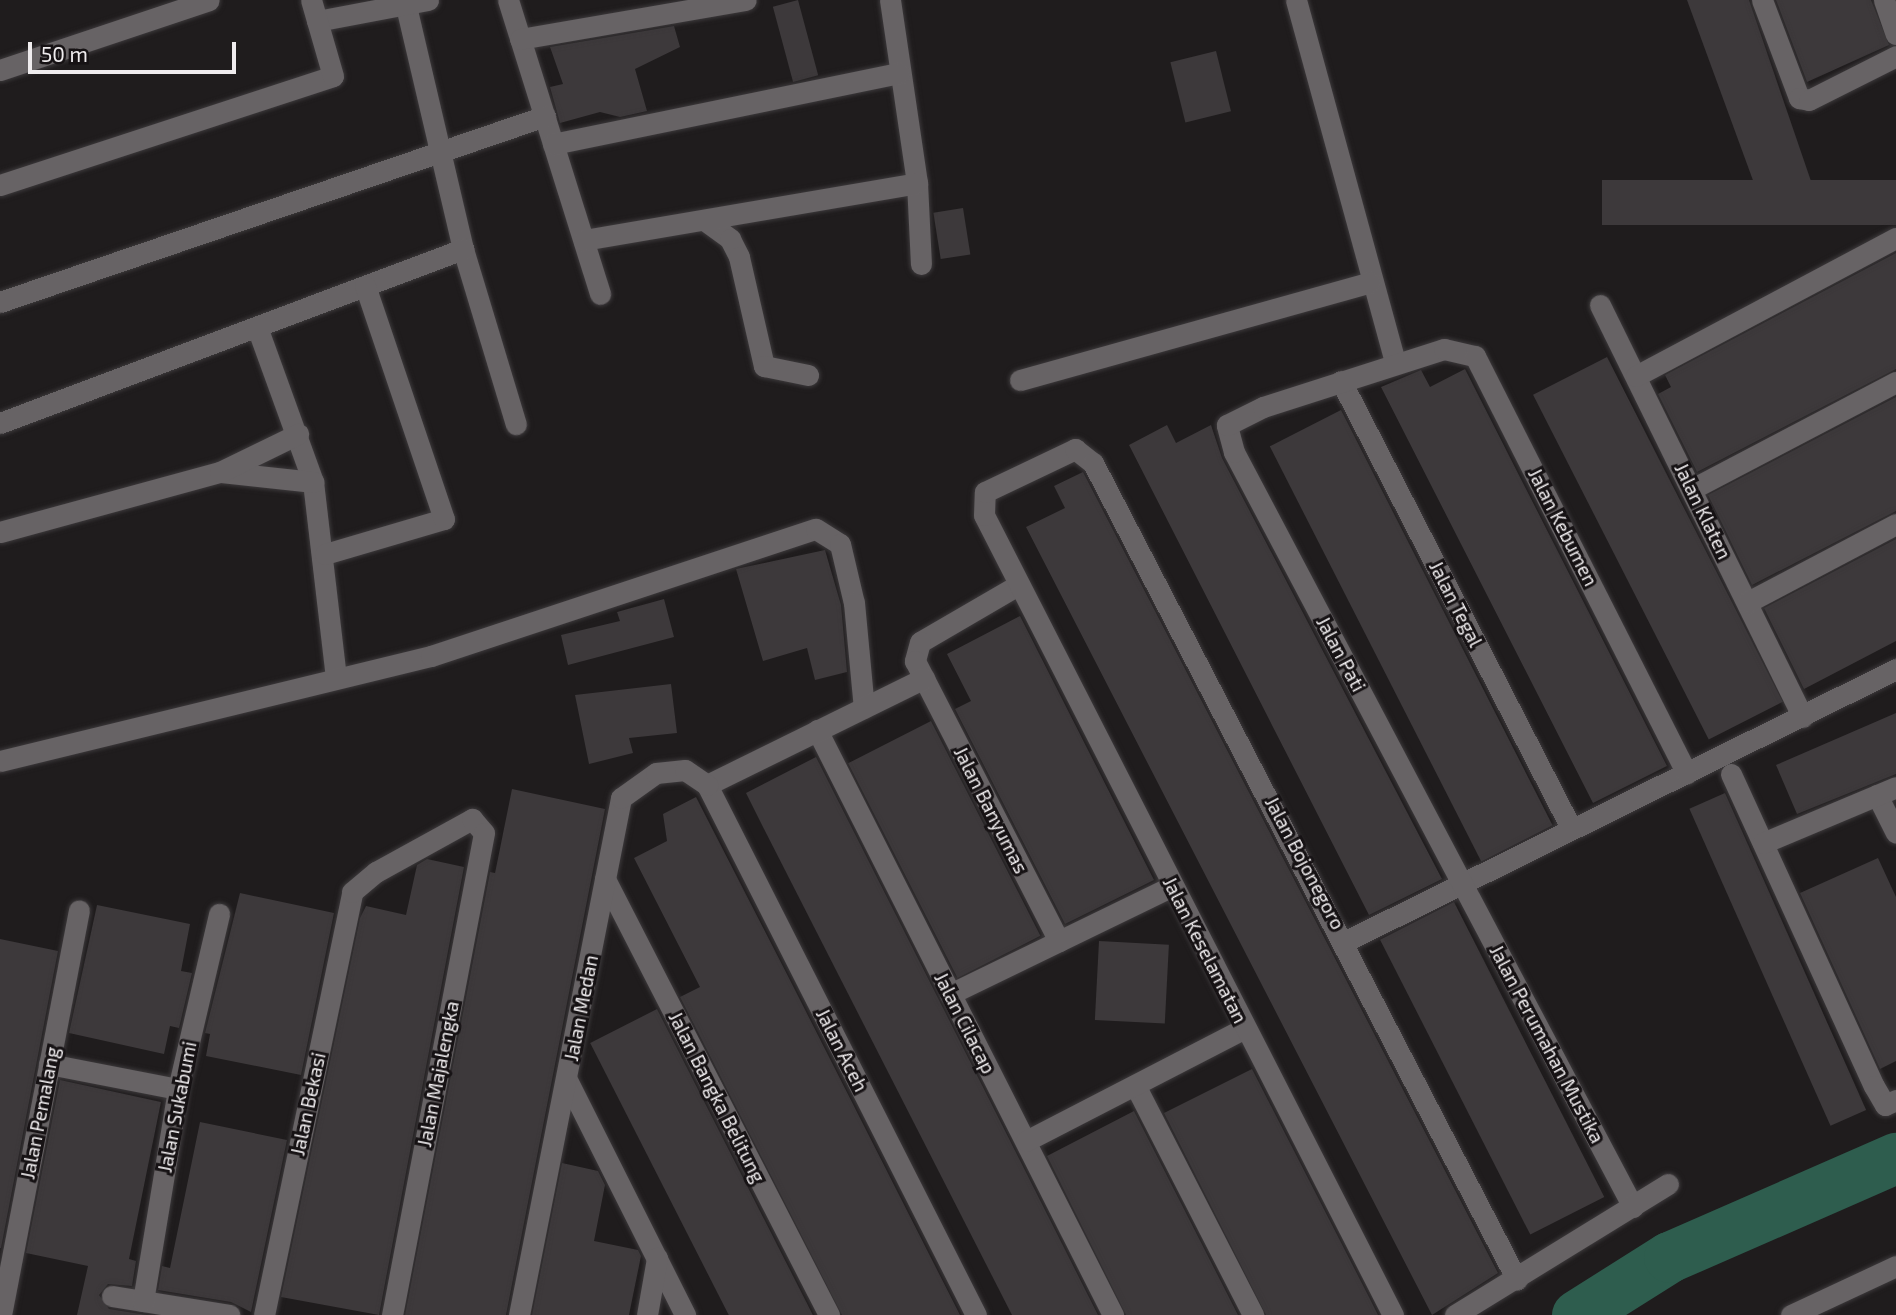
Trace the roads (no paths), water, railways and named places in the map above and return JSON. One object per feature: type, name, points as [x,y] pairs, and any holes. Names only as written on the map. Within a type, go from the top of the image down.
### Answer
[{"type":"street","points":[[0,70],[209,0]]},
{"type":"street","points":[[0,185],[333,76],[311,0]]},
{"type":"street","points":[[317,21],[428,0]]},
{"type":"street","points":[[508,0],[600,294]]},
{"type":"street","points":[[520,39],[625,10],[746,0]]},
{"type":"street","points":[[890,0],[917,183],[921,264]]},
{"type":"street","points":[[1296,0],[1382,327],[1393,356],[1341,381]]},
{"type":"street","points":[[1762,0],[1799,98],[1809,100],[1896,56]]},
{"type":"street","points":[[1884,0],[1896,34]]},
{"type":"street","points":[[406,6],[412,52],[443,150],[463,249],[516,424]]},
{"type":"street","points":[[553,144],[899,73]]},
{"type":"street","points":[[0,302],[545,116]]},
{"type":"street","points":[[584,240],[707,222],[917,183]]},
{"type":"street","points":[[707,222],[730,239],[739,257],[764,366],[808,375]]},
{"type":"street","points":[[1636,376],[1896,239]]},
{"type":"street","points":[[0,423],[463,249]]},
{"type":"street","points":[[1020,380],[1370,282]]},
{"type":"street","points":[[325,554],[444,519],[365,286]]},
{"type":"street","name":"Jalan Klaten","points":[[1600,305],[1803,717]]},
{"type":"street","points":[[257,327],[298,434],[313,482],[325,554],[336,678]]},
{"type":"street","name":"Jalan Kebumen","points":[[1393,356],[1444,349],[1475,356],[1687,773]]},
{"type":"street","name":"Jalan Pati","points":[[1341,381],[1227,425],[1234,452],[1462,881]]},
{"type":"street","name":"Jalan Tegal","points":[[1341,381],[1570,826]]},
{"type":"street","points":[[1692,489],[1896,382]]},
{"type":"street","points":[[0,532],[220,472],[298,434]]},
{"type":"street","name":"Jalan Keselamatan","points":[[1085,451],[1075,449],[985,492],[984,515],[1393,1315]]},
{"type":"street","name":"Jalan Bojonegoro","points":[[1085,451],[1346,941],[1517,1280]]},
{"type":"street","points":[[220,472],[313,482]]},
{"type":"street","points":[[1748,602],[1896,524]]},
{"type":"street","points":[[0,761],[481,641],[816,529],[840,544],[854,603],[864,708]]},
{"type":"street","name":"Jalan Banyumas","points":[[1018,585],[920,642],[915,662],[1059,941]]},
{"type":"street","points":[[1346,941],[1570,826],[1803,717],[1896,668]]},
{"type":"street","points":[[707,785],[924,678]]},
{"type":"street","name":"Jalan Cilacap","points":[[817,730],[1113,1315]]},
{"type":"street","name":"Jalan Medan","points":[[519,1315],[605,879],[626,791],[656,773],[684,770],[707,785]]},
{"type":"street","points":[[1731,774],[1891,1102]]},
{"type":"street","name":"Jalan Aceh","points":[[707,785],[976,1315]]},
{"type":"street","points":[[1763,843],[1887,791],[1896,832]]},
{"type":"street","name":"Jalan Majalengka","points":[[352,892],[465,819],[479,823],[484,833],[392,1315]]},
{"type":"street","name":"Jalan Bangka Belitung","points":[[605,879],[829,1315]]},
{"type":"street","name":"Jalan Perumahan Mustika","points":[[1462,881],[1633,1207]]},
{"type":"street","points":[[950,993],[1172,886]]},
{"type":"street","name":"Jalan Bekasi","points":[[264,1315],[352,892]]},
{"type":"street","name":"Jalan Pemalang","points":[[1,1315],[79,911]]},
{"type":"street","name":"Jalan Sukabumi","points":[[143,1301],[177,1089],[219,914]]},
{"type":"street","points":[[1026,1141],[1245,1028]]},
{"type":"street","points":[[49,1064],[177,1089]]},
{"type":"street","points":[[567,1080],[685,1315]]},
{"type":"street","points":[[1135,1085],[1253,1315]]},
{"type":"street","points":[[1455,1315],[1517,1280],[1668,1184]]},
{"type":"street","points":[[647,1315],[657,1258]]},
{"type":"street","points":[[1791,1315],[1896,1266]]},
{"type":"street","points":[[112,1296],[229,1315]]},
{"type":"waterway","points":[[1577,1315],[1669,1257],[1896,1158]]}]
